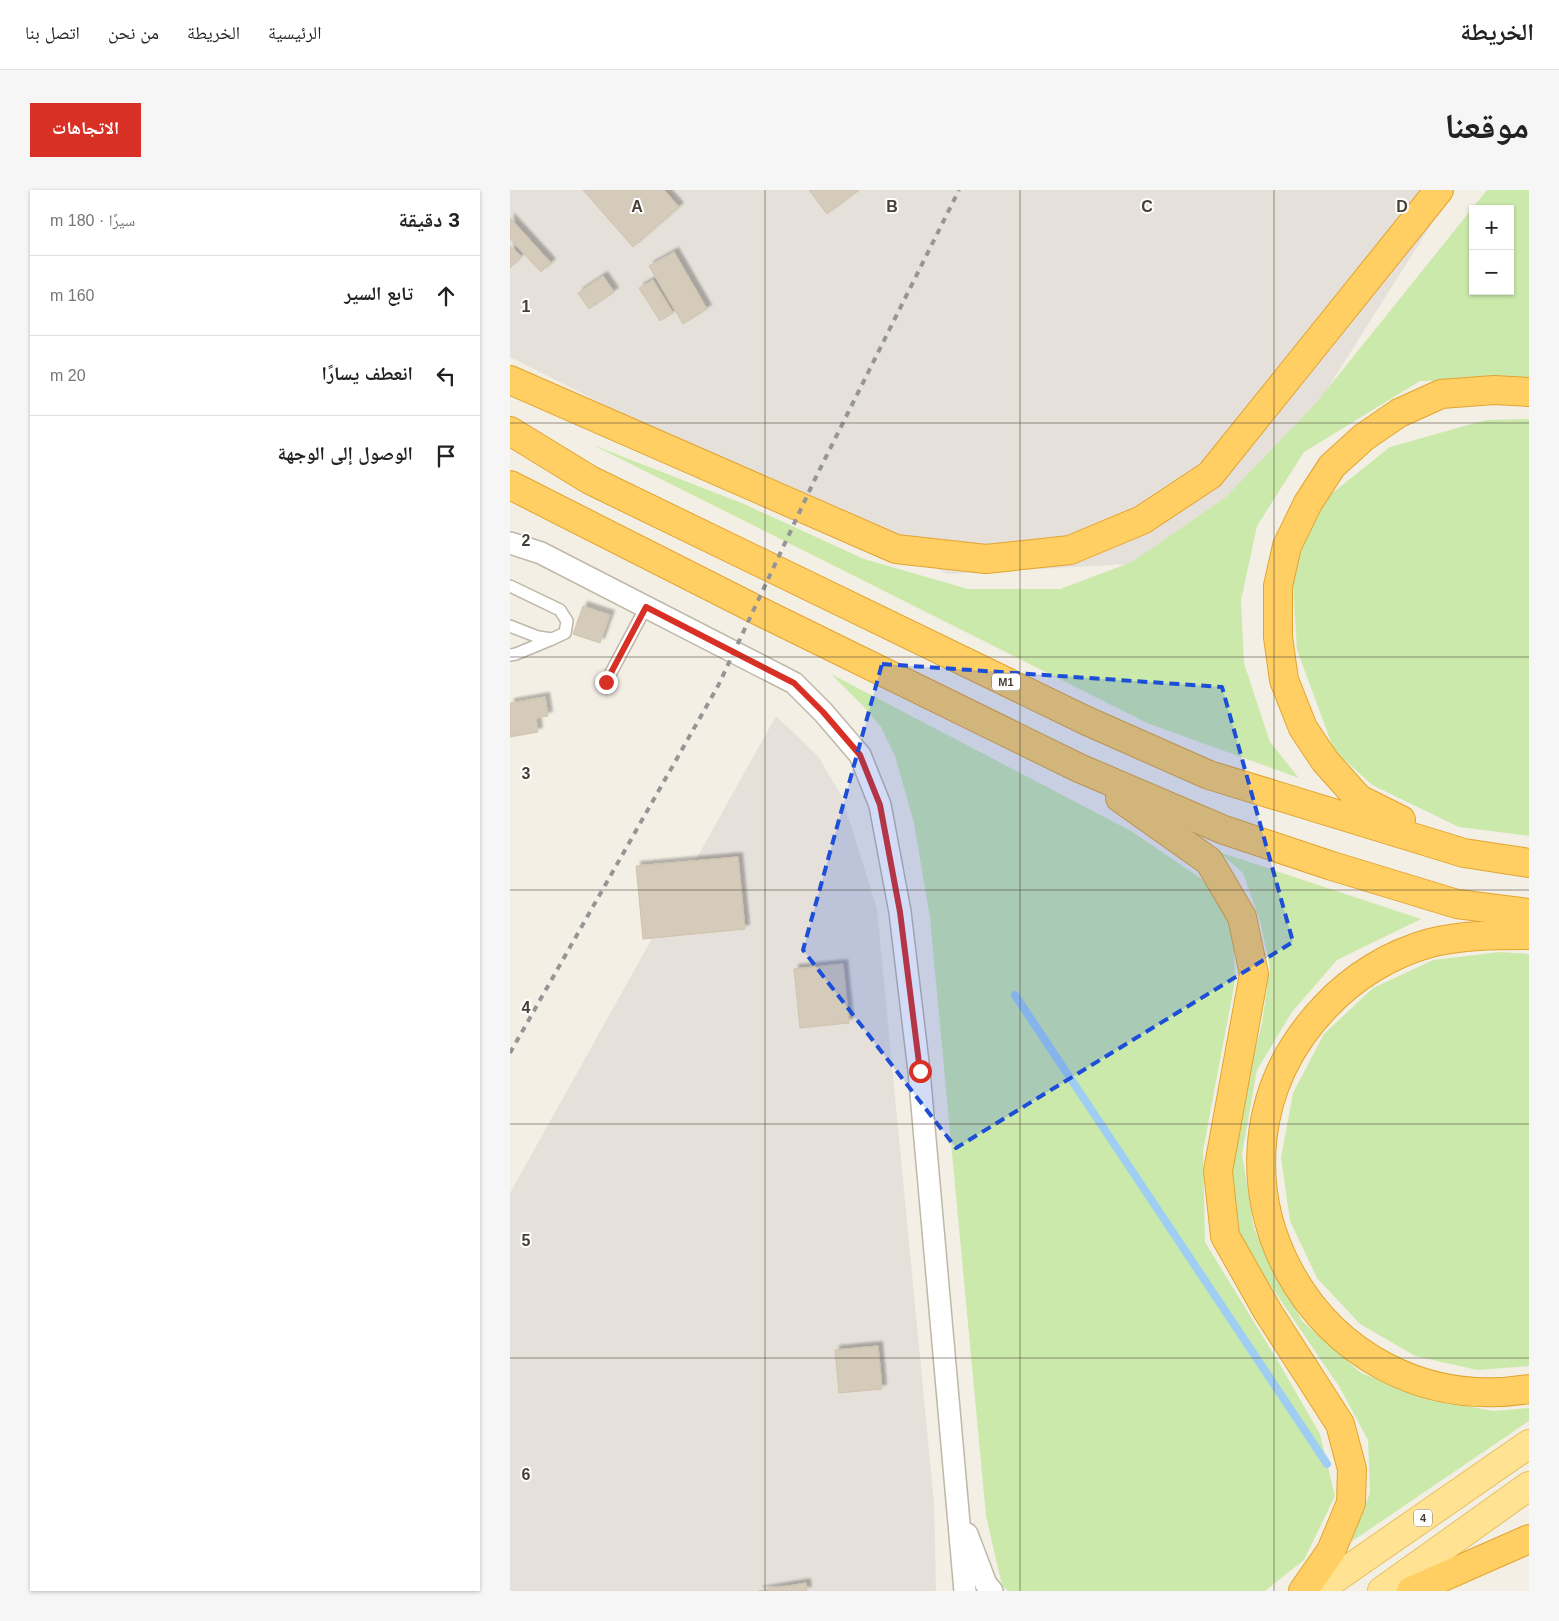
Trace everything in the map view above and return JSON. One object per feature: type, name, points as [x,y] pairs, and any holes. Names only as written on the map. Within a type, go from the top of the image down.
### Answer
[{"type":"highway","points":[[510,380],[896,549],[986,559],[1070,550],[1142,520],[1210,475],[1439,190]]},
{"type":"highway","points":[[1464,853],[1359,798],[1325,762],[1303,728],[1284,680],[1278,637],[1278,586],[1287,546],[1308,502],[1332,466],[1364,437],[1399,413],[1441,394],[1494,390],[1529,392]]},
{"type":"highway","name":"M1","points":[[510,431],[590,480],[1087,722],[1209,775],[1464,853],[1529,863]]},
{"type":"highway","points":[[510,485],[757,610],[1078,768],[1224,830],[1332,866],[1457,904],[1529,914]]},
{"type":"highway","points":[[1078,768],[1209,861],[1242,918],[1254,974],[1218,1171],[1225,1236],[1268,1312],[1340,1424],[1352,1469],[1350,1503],[1338,1535],[1331,1551],[1303,1591]]},
{"type":"highway","points":[[1529,935],[1464,936],[1429,944],[1396,956],[1364,973],[1336,995],[1311,1021],[1288,1058],[1276,1082],[1266,1116],[1261,1151],[1262,1187],[1268,1221],[1280,1255],[1312,1308],[1343,1339],[1372,1360],[1404,1376],[1438,1386],[1473,1392],[1509,1392],[1529,1389]]},
{"type":"highway","points":[[1411,1591],[1529,1539]]},
{"type":"main road","name":"4","points":[[1317,1591],[1529,1444]]},
{"type":"main road","points":[[1382,1591],[1529,1486]]},
{"type":"street","points":[[510,543],[541,553],[794,683],[823,712],[860,755],[880,805],[900,912],[920,1071],[965,1591]]},
{"type":"street","points":[[958,1510],[986,1584],[992,1591]]},
{"type":"lane","points":[[510,586],[560,610],[567,621],[565,633],[510,655]]},
{"type":"lane","points":[[606,682],[646,607]]},
{"type":"lane","points":[[510,626],[538,637],[552,639]]},
{"type":"highlighted area","points":[[882,664],[1222,687],[1293,942],[956,1148],[803,950]]},
{"type":"shaded area","points":[[510,190],[1453,190],[1295,440],[1168,562],[948,574],[745,476],[510,357]]},
{"type":"shaded area","points":[[776,716],[818,756],[842,797],[877,909],[934,1503],[936,1591],[510,1591],[510,1193]]},
{"type":"green space","points":[[1487,190],[1529,190],[1529,380],[1420,381],[1304,452],[1257,526],[1241,600],[1244,663],[1270,742],[1299,778],[1147,723],[593,445],[744,504],[864,559],[968,589],[1060,589],[1132,562],[1226,497],[1316,403],[1469,212],[1469,295],[1514,295],[1514,205],[1475,205]]},
{"type":"green space","points":[[1529,419],[1529,836],[1459,827],[1372,785],[1334,750],[1297,650],[1292,569],[1316,506],[1390,447],[1486,420]]},
{"type":"green space","points":[[831,674],[1131,831],[1203,880],[1233,926],[1235,981],[1203,1151],[1205,1242],[1320,1434],[1335,1496],[1304,1560],[1265,1591],[1008,1591],[1002,1585],[986,1516],[930,918],[914,823],[895,756],[881,727]]},
{"type":"green space","points":[[1219,852],[1421,919],[1337,960],[1292,1012],[1257,1070],[1242,1154],[1254,1229],[1302,1321],[1361,1373],[1435,1400],[1493,1411],[1529,1408],[1529,1421],[1351,1542],[1370,1493],[1368,1440],[1340,1388],[1258,1267],[1235,1228],[1231,1168],[1242,1101],[1262,1023],[1270,967],[1260,921],[1243,873]]},
{"type":"green space","points":[[1500,952],[1529,954],[1529,1366],[1477,1370],[1415,1356],[1360,1324],[1317,1278],[1290,1221],[1281,1158],[1293,1093],[1324,1034],[1373,988],[1433,960]]},
{"type":"building","points":[[583,190],[664,190],[679,207],[633,247]]},
{"type":"building","points":[[809,190],[859,190],[827,214]]},
{"type":"building","points":[[510,218],[551,263],[541,272],[510,239]]},
{"type":"building","points":[[510,246],[521,256],[510,268]]},
{"type":"building","points":[[674,252],[707,309],[683,324],[649,266]]},
{"type":"building","points":[[603,276],[614,292],[589,309],[578,293]]},
{"type":"building","points":[[653,280],[673,313],[660,321],[639,288]]},
{"type":"building","points":[[583,606],[610,615],[600,643],[573,634]]},
{"type":"building","points":[[545,697],[548,716],[536,718],[538,732],[510,737],[510,703]]},
{"type":"building","points":[[738,857],[745,929],[643,939],[636,866]]},
{"type":"building","points":[[843,964],[849,1023],[800,1028],[794,969]]},
{"type":"building","points":[[878,1346],[882,1389],[839,1393],[835,1350]]},
{"type":"building","points":[[806,1583],[807,1591],[758,1591]]},
{"type":"waterway","points":[[1015,995],[1327,1464]]},
{"type":"railway","points":[[510,1053],[718,686],[815,479],[959,190]]},
{"type":"route","points":[[606,682],[646,607],[794,683],[823,712],[860,755],[880,805],[900,912],[920,1071]]}]
